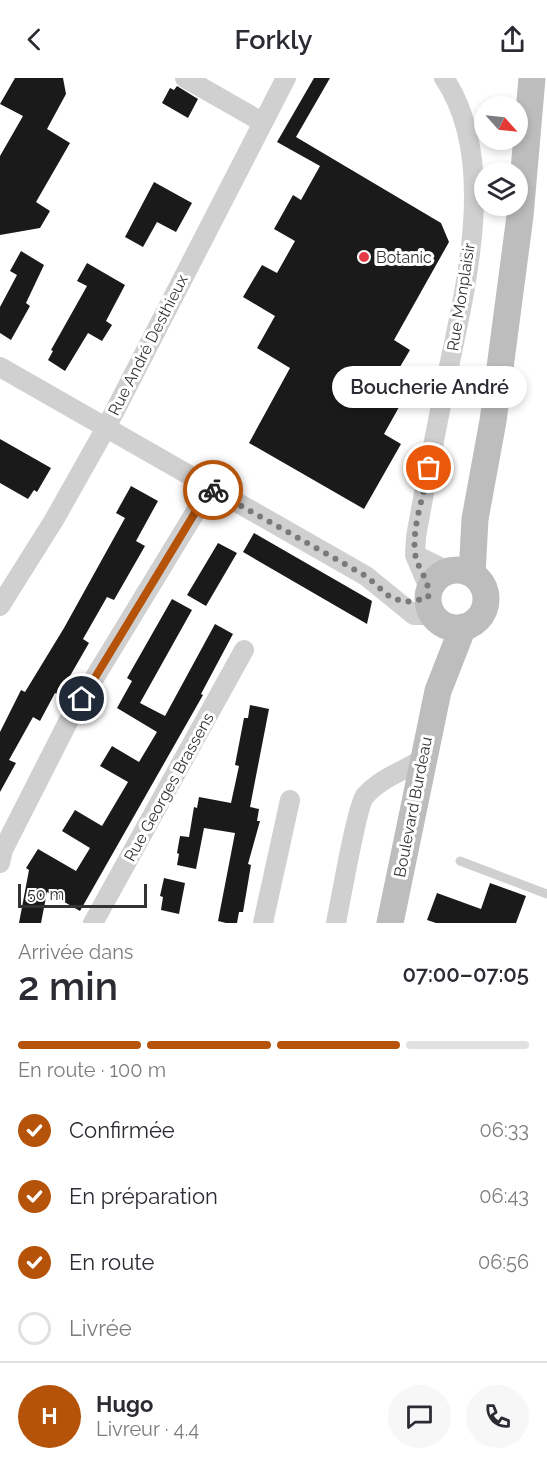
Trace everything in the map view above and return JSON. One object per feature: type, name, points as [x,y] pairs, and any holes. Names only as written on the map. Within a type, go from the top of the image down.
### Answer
[{"type":"main road","name":"Boulevard Burdeau","points":[[390,923],[422,759],[438,691],[446,596],[475,519],[493,421],[520,216],[532,78]]},
{"type":"street","points":[[185,78],[262,122]]},
{"type":"street","name":"Rue André Desthieux","points":[[0,606],[54,520],[107,426],[286,78]]},
{"type":"street","name":"Rue Monplaisir","points":[[444,78],[454,93],[471,146],[473,219],[465,288],[416,537],[415,555],[446,596]]},
{"type":"street","points":[[0,367],[107,426],[210,488],[366,576],[391,598],[406,602],[446,596]]},
{"type":"street","points":[[0,863],[3,850],[70,718],[210,488]]},
{"type":"street","name":"Rue Georges Brassens","points":[[93,923],[244,650]]},
{"type":"street","points":[[336,923],[363,798],[386,777],[405,771],[422,759]]},
{"type":"street","points":[[263,923],[290,800]]},
{"type":"lane","points":[[460,861],[547,894]]},
{"type":"building","points":[[15,78],[63,78],[66,94],[47,129],[70,143],[36,202],[50,211],[40,228],[0,235],[0,156],[23,116],[0,104]]},
{"type":"building","name":"Botanic","points":[[314,78],[330,78],[296,137],[441,223],[449,242],[394,340],[410,350],[391,382],[408,391],[384,434],[401,444],[364,509],[249,443],[290,368],[257,348],[275,316],[243,297],[262,265],[277,273],[295,241],[274,229],[293,195],[301,200],[320,166],[277,142]]},
{"type":"building","points":[[177,86],[198,99],[188,118],[162,103],[170,88],[174,90]]},
{"type":"building","points":[[154,182],[192,203],[176,232],[157,222],[143,247],[125,237]]},
{"type":"building","points":[[21,251],[44,265],[26,303],[30,306],[11,340],[0,333],[0,307],[17,275],[10,271]]},
{"type":"building","points":[[87,263],[125,285],[106,321],[112,325],[102,341],[88,333],[65,371],[48,360],[53,351],[51,350],[87,286],[77,281]]},
{"type":"building","points":[[0,439],[51,468],[37,492],[34,490],[28,499],[0,483]]},
{"type":"building","points":[[131,486],[158,501],[136,541],[145,546],[114,600],[107,597],[83,639],[89,643],[59,695],[55,693],[40,721],[33,717],[9,760],[16,763],[0,792],[0,732],[21,690],[25,692],[64,628],[125,518],[116,513]]},
{"type":"building","points":[[254,533],[372,601],[367,624],[243,552]]},
{"type":"building","points":[[218,543],[237,553],[206,606],[187,595]]},
{"type":"building","points":[[172,599],[192,610],[140,703],[165,716],[215,624],[233,634],[201,694],[203,695],[80,911],[47,892],[41,923],[19,923],[29,870],[26,868],[38,849],[76,871],[90,848],[62,831],[75,810],[102,826],[128,782],[100,766],[112,746],[139,762],[157,732],[117,708],[132,681],[127,678]]},
{"type":"building","points":[[250,705],[269,709],[250,807],[259,809],[257,821],[260,821],[248,864],[251,865],[243,912],[239,912],[237,923],[226,923],[218,921],[235,833],[204,828],[196,869],[177,865],[179,854],[177,853],[180,836],[189,837],[194,807],[197,808],[199,797],[231,803],[239,766],[235,765],[244,718],[248,718]]},
{"type":"building","points":[[164,878],[185,883],[179,914],[161,910],[163,897],[160,896]]},
{"type":"building","points":[[490,883],[526,896],[516,923],[436,923],[427,920],[437,893],[481,909]]},
{"type":"way so far","points":[[213,490],[366,576],[391,598],[406,602],[428,598],[429,588],[415,555],[416,537],[429,468]]},
{"type":"place","name":"Botanic","points":[[364,257]]},
{"type":"place","name":"Boucherie André","points":[[429,468]]},
{"type":"route","points":[[82,699],[210,488],[213,490]]}]
